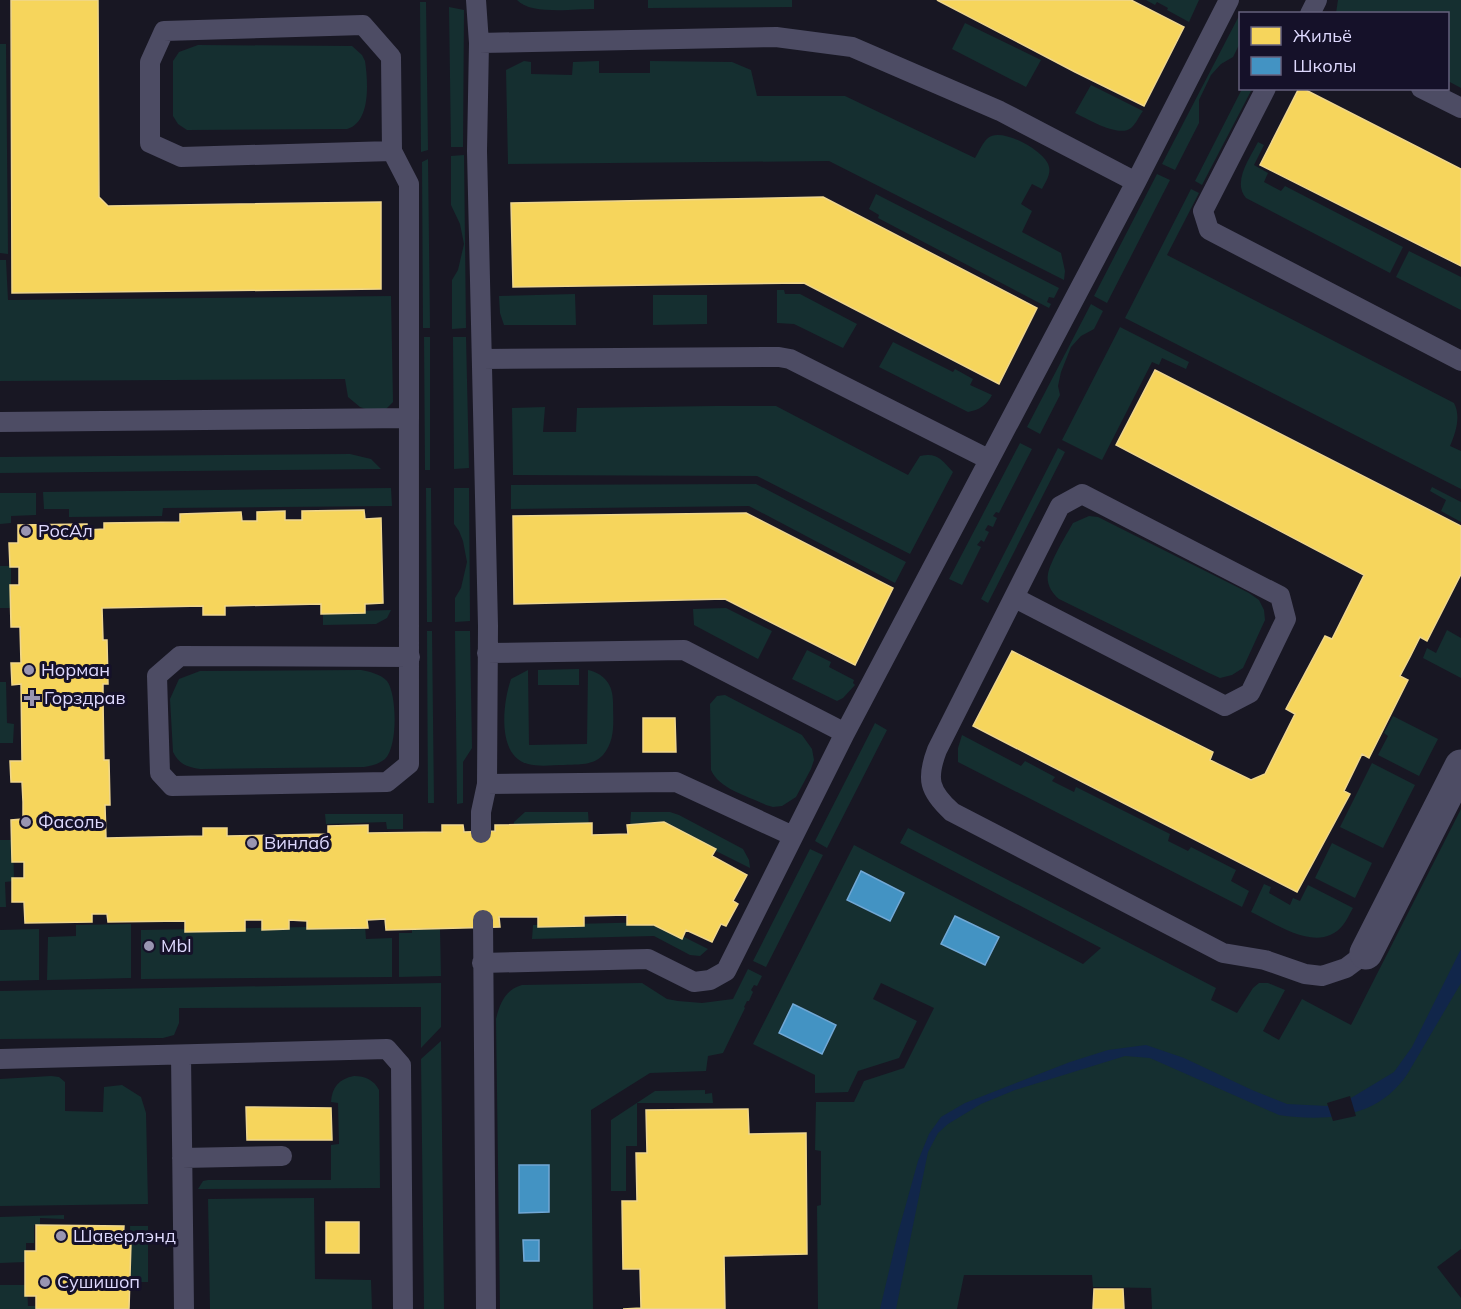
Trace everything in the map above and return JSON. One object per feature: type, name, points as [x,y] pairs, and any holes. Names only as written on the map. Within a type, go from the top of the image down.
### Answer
[{"type":"street","points":[[1366,953],[1461,766]]},
{"type":"lane","points":[[476,0],[479,43],[477,151],[488,654],[487,784],[481,812],[482,833]]},
{"type":"lane","points":[[482,963],[648,958],[694,982],[710,980],[726,971],[845,733],[1136,182],[1229,0]]},
{"type":"lane","points":[[392,151],[181,157],[150,143],[150,62],[164,32],[363,25],[391,57],[392,151],[410,184],[411,333],[409,418],[410,657],[409,764],[387,782],[172,786],[160,773],[157,676],[180,656],[410,657]]},
{"type":"lane","points":[[479,43],[776,37],[852,47],[1000,111],[1136,182]]},
{"type":"lane","points":[[1265,90],[1203,211],[1209,231],[1461,361]]},
{"type":"lane","points":[[1425,90],[1461,108]]},
{"type":"lane","points":[[482,359],[767,357],[790,359],[988,459]]},
{"type":"lane","points":[[0,422],[409,418]]},
{"type":"lane","points":[[1015,598],[1225,706],[1250,693],[1286,619],[1280,596],[1082,494],[1060,506],[932,765],[930,779],[938,799],[952,812],[1223,953],[1265,960],[1305,974],[1322,976],[1346,968],[1366,953]]},
{"type":"lane","points":[[488,654],[684,650],[845,733]]},
{"type":"lane","points":[[487,784],[676,782],[794,836]]},
{"type":"lane","points":[[483,920],[486,1309]]},
{"type":"lane","points":[[0,1059],[387,1049],[401,1065],[403,1309]]},
{"type":"lane","points":[[181,1055],[184,1309]]},
{"type":"lane","points":[[182,1158],[282,1156]]},
{"type":"green space","points":[[517,0],[594,0],[594,9],[532,8]]},
{"type":"green space","points":[[648,0],[792,0],[792,7],[648,8]]},
{"type":"green space","points":[[1146,0],[1199,0],[1189,22],[1157,2],[1155,5]]},
{"type":"green space","points":[[1338,0],[1461,0],[1461,88],[1449,82],[1449,12],[1336,12]]},
{"type":"green space","points":[[420,2],[426,2],[428,150],[421,152]]},
{"type":"green space","points":[[449,7],[464,10],[463,147],[451,147]]},
{"type":"green space","points":[[1239,16],[1239,45],[1233,57],[1221,64],[1211,75],[1199,100],[1199,123],[1175,170],[1162,164]]},
{"type":"green space","points":[[965,23],[1041,60],[1026,87],[952,49]]},
{"type":"green space","points":[[0,44],[6,44],[8,254],[0,253]]},
{"type":"green space","points":[[198,45],[352,46],[365,61],[367,90],[364,110],[355,125],[347,129],[187,130],[178,124],[173,116],[173,61],[179,52]]},
{"type":"green space","points":[[524,61],[531,62],[531,74],[572,75],[573,62],[599,61],[599,73],[650,73],[650,61],[732,62],[751,70],[757,96],[845,96],[975,158],[982,145],[994,135],[1003,135],[1023,142],[1040,154],[1049,170],[1042,189],[1032,184],[1021,204],[1032,211],[1022,232],[1061,253],[1065,271],[1064,280],[829,161],[508,164],[506,70]]},
{"type":"green space","points":[[1091,85],[1143,111],[1131,128],[1119,131],[1111,129],[1075,113]]},
{"type":"green space","points":[[1241,90],[1251,90],[1202,185],[1195,181]]},
{"type":"green space","points":[[1258,142],[1264,145],[1254,165],[1268,173],[1264,182],[1281,191],[1285,186],[1403,247],[1390,273],[1246,198],[1242,192],[1242,177]]},
{"type":"green space","points":[[464,155],[466,328],[452,329],[452,280],[458,270],[464,244],[460,224],[451,205],[451,156]]},
{"type":"green space","points":[[428,159],[430,328],[423,328],[422,162]]},
{"type":"green space","points":[[1157,174],[1170,180],[1107,303],[1094,296]]},
{"type":"green space","points":[[1191,189],[1199,193],[1167,255],[1454,403],[1457,419],[1456,430],[1450,446],[1461,451],[1461,489],[1125,318]]},
{"type":"green space","points":[[876,194],[1059,288],[1054,298],[1049,297],[1047,302],[1051,304],[1049,308],[878,218],[879,215],[869,209]]},
{"type":"green space","points":[[1409,251],[1461,277],[1461,310],[1396,277]]},
{"type":"green space","points":[[0,260],[6,260],[8,300],[391,296],[393,402],[386,409],[374,412],[360,407],[348,397],[345,379],[0,381]]},
{"type":"green space","points":[[777,290],[784,290],[785,294],[800,294],[857,324],[843,348],[794,324],[777,323]]},
{"type":"green space","points":[[575,294],[576,325],[504,325],[500,313],[499,296]]},
{"type":"green space","points":[[653,295],[707,295],[707,324],[653,325]]},
{"type":"green space","points":[[1091,304],[1103,311],[1094,329],[1081,336],[1071,347],[1061,372],[1058,386],[1060,395],[1040,434],[1027,427]]},
{"type":"green space","points":[[1120,327],[1189,362],[1186,369],[1162,358],[1159,365],[1152,362],[1102,460],[1062,440]]},
{"type":"green space","points":[[424,337],[430,337],[430,470],[425,470]]},
{"type":"green space","points":[[453,337],[466,337],[469,468],[454,469]]},
{"type":"green space","points":[[893,342],[953,372],[955,369],[973,379],[970,385],[992,395],[988,402],[968,412],[879,367]]},
{"type":"green space","points":[[776,406],[908,475],[920,456],[926,455],[939,458],[953,472],[910,554],[757,476],[513,475],[512,408],[545,407],[543,432],[576,432],[577,408]]},
{"type":"green space","points":[[1020,443],[1032,449],[999,513],[996,512],[993,516],[997,518],[993,527],[988,525],[985,530],[989,532],[984,542],[981,540],[977,545],[981,547],[962,585],[949,579]]},
{"type":"green space","points":[[1058,448],[1065,452],[988,603],[981,599]]},
{"type":"green space","points":[[350,454],[371,459],[381,469],[0,473],[0,457]]},
{"type":"green space","points":[[756,484],[906,562],[895,583],[749,506],[511,509],[511,485]]},
{"type":"green space","points":[[1432,487],[1461,502],[1461,522],[1441,511],[1446,500],[1430,491]]},
{"type":"green space","points":[[391,488],[392,506],[163,508],[162,516],[69,517],[69,509],[44,509],[43,492]]},
{"type":"green space","points":[[426,488],[431,488],[432,622],[427,622]]},
{"type":"green space","points":[[454,488],[469,488],[470,621],[455,622],[455,598],[461,588],[467,562],[463,541],[454,524]]},
{"type":"green space","points":[[0,493],[36,493],[36,515],[11,516],[11,523],[0,524]]},
{"type":"green space","points":[[1089,516],[1098,517],[1259,600],[1264,610],[1265,620],[1243,668],[1232,675],[1220,678],[1056,597],[1048,581],[1052,563],[1073,523]]},
{"type":"green space","points":[[0,566],[11,566],[11,608],[0,608]]},
{"type":"green space","points":[[726,608],[772,631],[758,659],[694,625],[693,609]]},
{"type":"green space","points":[[391,610],[387,618],[376,624],[323,625],[323,612]]},
{"type":"green space","points":[[1447,630],[1461,638],[1461,678],[1423,658],[1427,648],[1436,653]]},
{"type":"green space","points":[[427,631],[432,631],[434,803],[428,803]]},
{"type":"green space","points":[[455,631],[470,631],[472,748],[463,762],[463,803],[457,804]]},
{"type":"green space","points":[[807,650],[831,662],[829,667],[854,680],[855,685],[843,698],[837,701],[792,679]]},
{"type":"green space","points":[[579,669],[579,685],[538,685],[538,670]]},
{"type":"green space","points":[[361,670],[387,681],[393,697],[395,720],[392,744],[385,759],[378,763],[364,767],[200,769],[184,764],[173,752],[170,699],[179,679],[200,671]]},
{"type":"green space","points":[[528,670],[529,745],[587,744],[588,670],[599,674],[607,681],[613,696],[613,730],[610,743],[599,759],[585,764],[537,765],[518,759],[511,751],[504,727],[508,689],[511,679]]},
{"type":"green space","points":[[0,682],[6,682],[7,723],[14,724],[13,743],[0,743]]},
{"type":"green space","points":[[725,695],[802,735],[812,749],[814,760],[811,769],[796,797],[782,806],[766,805],[727,787],[715,777],[711,770],[710,704],[717,696]]},
{"type":"green space","points":[[1393,716],[1438,739],[1419,776],[1378,755],[1388,736],[1384,733]]},
{"type":"green space","points":[[875,723],[887,730],[827,848],[815,841]]},
{"type":"green space","points":[[962,735],[1021,766],[1025,761],[1055,777],[1052,781],[1074,792],[1076,787],[1170,834],[1168,841],[1188,851],[1191,847],[1236,870],[1231,881],[1249,891],[1242,907],[958,762],[958,748]]},
{"type":"green space","points":[[1372,763],[1415,785],[1383,848],[1340,827]]},
{"type":"green space","points":[[1461,809],[1461,1249],[1437,1267],[1461,1298],[1461,1309],[1152,1309],[1151,1288],[1093,1287],[1092,1275],[964,1275],[957,1309],[818,1309],[817,1206],[821,1205],[821,1151],[815,1150],[816,1102],[854,1102],[864,1081],[904,1068],[934,1008],[881,983],[873,999],[917,1021],[899,1058],[858,1071],[848,1092],[815,1093],[815,1075],[753,1044],[854,845],[1083,964],[1101,948],[900,843],[908,828],[1216,988],[1211,1000],[1237,1013],[1253,988],[1259,983],[1268,983],[1285,990],[1263,1031],[1279,1040],[1302,999],[1351,1025]]},
{"type":"green space","points":[[525,812],[588,812],[589,827],[513,830],[514,822]]},
{"type":"green space","points":[[631,812],[670,812],[679,815],[743,849],[749,860],[750,868],[668,827],[630,827]]},
{"type":"green space","points":[[325,814],[403,814],[403,829],[387,829],[386,822],[326,824]]},
{"type":"green space","points":[[0,840],[13,840],[14,881],[5,882],[6,907],[0,907]]},
{"type":"green space","points":[[1332,843],[1372,863],[1355,898],[1315,878]]},
{"type":"green space","points":[[810,849],[823,855],[766,967],[753,961]]},
{"type":"green space","points":[[1264,884],[1271,887],[1269,893],[1290,905],[1293,898],[1300,901],[1308,885],[1353,908],[1343,925],[1333,934],[1310,937],[1298,934],[1251,912]]},
{"type":"green space","points":[[654,922],[708,949],[700,956],[690,955],[654,936],[532,939],[533,925]]},
{"type":"green space","points":[[131,924],[131,978],[47,980],[48,937],[76,936],[76,925]]},
{"type":"green space","points":[[365,926],[366,939],[392,938],[392,977],[141,979],[141,930]]},
{"type":"green space","points":[[39,929],[39,980],[0,981],[0,930]]},
{"type":"green space","points":[[412,929],[440,929],[441,976],[399,977],[399,933],[412,933]]},
{"type":"green space","points":[[748,969],[762,976],[757,986],[754,985],[751,990],[753,992],[749,1001],[723,1053],[708,1056],[706,1071],[650,1073],[591,1110],[593,1309],[500,1309],[496,1019],[504,998],[511,990],[522,985],[642,983],[667,999],[702,1003],[733,999]]},
{"type":"green space","points":[[441,983],[441,1027],[421,1048],[421,1007],[179,1008],[179,1023],[174,1035],[163,1038],[0,1039],[0,991]]},
{"type":"green space","points":[[441,1041],[444,1309],[424,1309],[421,1059]]},
{"type":"green space","points":[[354,1076],[369,1079],[379,1090],[380,1188],[198,1189],[203,1181],[208,1180],[331,1180],[331,1145],[339,1144],[338,1103],[331,1102],[332,1097],[337,1084]]},
{"type":"green space","points":[[59,1077],[65,1082],[65,1111],[103,1112],[104,1087],[122,1085],[141,1097],[146,1113],[148,1204],[0,1206],[0,1079]]},
{"type":"green space","points":[[705,1090],[705,1094],[712,1093],[713,1103],[637,1103],[637,1146],[626,1146],[626,1191],[611,1191],[611,1120],[655,1091]]},
{"type":"green space","points":[[314,1198],[315,1279],[371,1280],[372,1309],[210,1309],[208,1199]]},
{"type":"green space","points":[[64,1215],[64,1219],[40,1218],[40,1225],[34,1225],[34,1243],[26,1243],[26,1262],[0,1263],[0,1217]]},
{"type":"green space","points":[[130,1226],[148,1226],[148,1282],[131,1282]]},
{"type":"green space","points":[[0,1285],[27,1285],[28,1306],[35,1306],[35,1309],[0,1309]]},
{"type":"water","points":[[1461,949],[1461,983],[1408,1073],[1382,1100],[1351,1114],[1315,1118],[1279,1115],[1150,1058],[1125,1056],[1015,1090],[981,1104],[948,1124],[938,1133],[928,1152],[896,1309],[880,1309],[918,1161],[929,1134],[941,1117],[965,1103],[1070,1062],[1108,1050],[1146,1045],[1184,1058],[1287,1104],[1327,1106],[1351,1098],[1394,1072],[1412,1047]]},
{"type":"pier","points":[[1350,1096],[1356,1116],[1333,1121],[1327,1103]]},
{"type":"building: Жильё","points":[[11,0],[98,0],[99,197],[108,206],[381,202],[381,289],[12,293]]},
{"type":"building: Жильё","points":[[937,0],[1131,0],[1184,27],[1144,106]]},
{"type":"building: Жильё","points":[[1298,90],[1306,90],[1461,169],[1461,266],[1260,165]]},
{"type":"building: Жильё","points":[[823,197],[1037,308],[999,384],[804,283],[513,287],[511,203]]},
{"type":"building: Жильё","points":[[1155,370],[1461,526],[1461,574],[1427,641],[1420,637],[1400,676],[1408,680],[1369,758],[1362,754],[1344,791],[1350,794],[1297,892],[973,726],[1012,651],[1213,752],[1210,760],[1251,780],[1265,774],[1295,714],[1286,709],[1325,636],[1332,639],[1364,575],[1116,445]]},
{"type":"building: Жильё","points":[[364,510],[365,519],[381,518],[383,603],[365,604],[365,613],[321,614],[321,604],[225,606],[225,615],[203,615],[203,606],[102,608],[103,640],[107,640],[108,684],[103,684],[104,760],[109,760],[110,805],[105,805],[106,838],[203,836],[203,828],[227,828],[227,836],[328,834],[328,826],[368,825],[368,833],[442,832],[442,825],[463,825],[464,832],[495,831],[495,825],[592,823],[592,835],[628,834],[627,825],[664,822],[716,849],[712,856],[747,875],[733,901],[738,904],[726,926],[721,924],[712,942],[686,930],[682,939],[654,925],[627,925],[627,915],[584,916],[584,926],[538,927],[538,917],[499,917],[500,927],[386,930],[385,919],[367,920],[368,928],[307,929],[307,921],[289,920],[289,929],[262,930],[262,920],[245,920],[245,931],[185,932],[185,921],[108,922],[107,914],[92,914],[92,922],[25,923],[24,902],[12,902],[12,878],[24,878],[24,862],[12,862],[11,820],[23,819],[22,782],[11,782],[10,761],[22,761],[21,684],[12,685],[11,663],[21,663],[20,627],[11,627],[10,585],[19,585],[19,567],[10,567],[9,543],[18,543],[18,525],[87,524],[87,530],[104,529],[104,523],[180,522],[180,514],[241,512],[242,521],[257,521],[257,512],[285,511],[285,520],[302,520],[302,511]]},
{"type":"building: Жильё","points":[[746,513],[893,588],[855,665],[725,599],[514,604],[513,516]]},
{"type":"building: Жильё","points":[[643,718],[675,718],[676,752],[643,752]]},
{"type":"building: Жильё","points":[[246,1107],[331,1108],[332,1140],[247,1140]]},
{"type":"building: Жильё","points":[[748,1109],[749,1134],[806,1133],[807,1254],[724,1256],[725,1309],[623,1309],[641,1308],[640,1269],[623,1269],[622,1201],[637,1201],[636,1153],[647,1153],[646,1110]]},
{"type":"building: Жильё","points":[[326,1222],[359,1222],[359,1253],[326,1253]]},
{"type":"building: Жильё","points":[[36,1225],[124,1226],[123,1242],[131,1242],[129,1309],[36,1309],[36,1296],[25,1296],[25,1251],[36,1251]]},
{"type":"building: Жильё","points":[[1094,1289],[1123,1289],[1124,1309],[1093,1309]]},
{"type":"building: Школы","points":[[861,871],[904,893],[890,921],[847,900]]},
{"type":"building: Школы","points":[[955,916],[999,937],[985,965],[941,944]]},
{"type":"building: Школы","points":[[793,1004],[836,1025],[822,1054],[779,1033]]},
{"type":"building: Школы","points":[[519,1165],[549,1165],[549,1212],[519,1213]]},
{"type":"building: Школы","points":[[523,1240],[539,1240],[539,1261],[524,1261]]},
{"type":"place","name":"РосАл","points":[[26,531]]},
{"type":"place","name":"Норман","points":[[29,670]]},
{"type":"place","name":"Горздрав","points":[[32,698]]},
{"type":"place","name":"Фасоль","points":[[26,822]]},
{"type":"place","name":"Винлаб","points":[[252,843]]},
{"type":"place","name":"Mbl","points":[[149,946]]},
{"type":"place","name":"Шаверлэнд","points":[[61,1236]]},
{"type":"place","name":"Сушишоп","points":[[45,1282]]}]
